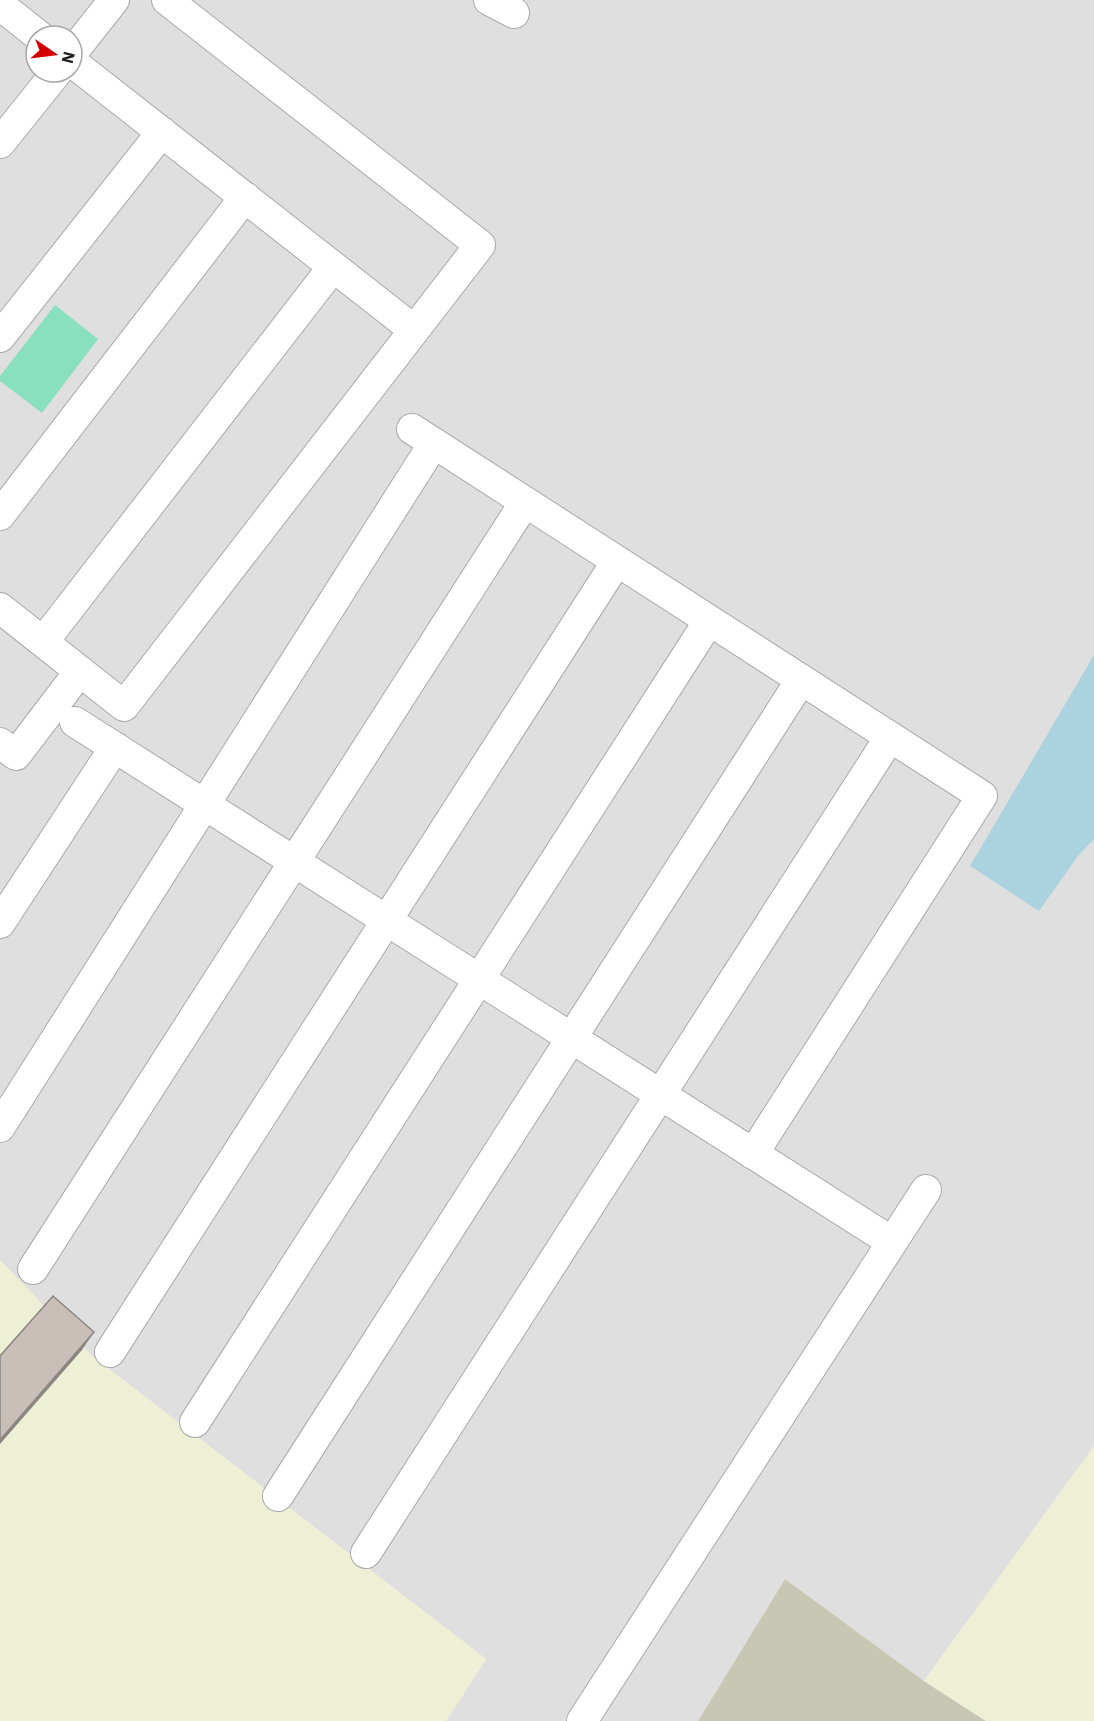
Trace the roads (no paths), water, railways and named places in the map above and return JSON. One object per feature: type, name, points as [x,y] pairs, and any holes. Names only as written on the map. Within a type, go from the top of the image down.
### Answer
[{"type":"street","points":[[84,37],[114,0]]},
{"type":"street","points":[[0,608],[124,706],[480,246],[167,0]]},
{"type":"street","points":[[0,5],[24,24]]},
{"type":"street","points":[[84,71],[414,330]]},
{"type":"street","points":[[0,143],[47,84]]},
{"type":"street","points":[[0,337],[162,132]]},
{"type":"street","points":[[0,515],[245,197]]},
{"type":"street","points":[[43,642],[333,267]]},
{"type":"street","points":[[0,1126],[204,804],[423,436],[982,796],[753,1154]]},
{"type":"street","points":[[33,1269],[525,502]]},
{"type":"street","points":[[110,1352],[617,561]]},
{"type":"street","points":[[195,1422],[710,621]]},
{"type":"street","points":[[0,743],[16,755],[80,671]]},
{"type":"street","points":[[278,1496],[801,680]]},
{"type":"street","points":[[75,722],[892,1242]]},
{"type":"street","points":[[366,1553],[890,737]]},
{"type":"street","points":[[0,923],[114,747]]},
{"type":"street","points":[[582,1721],[926,1190]]},
{"type":"water","points":[[1094,655],[1094,839],[1078,856],[1039,911],[970,866]]}]
